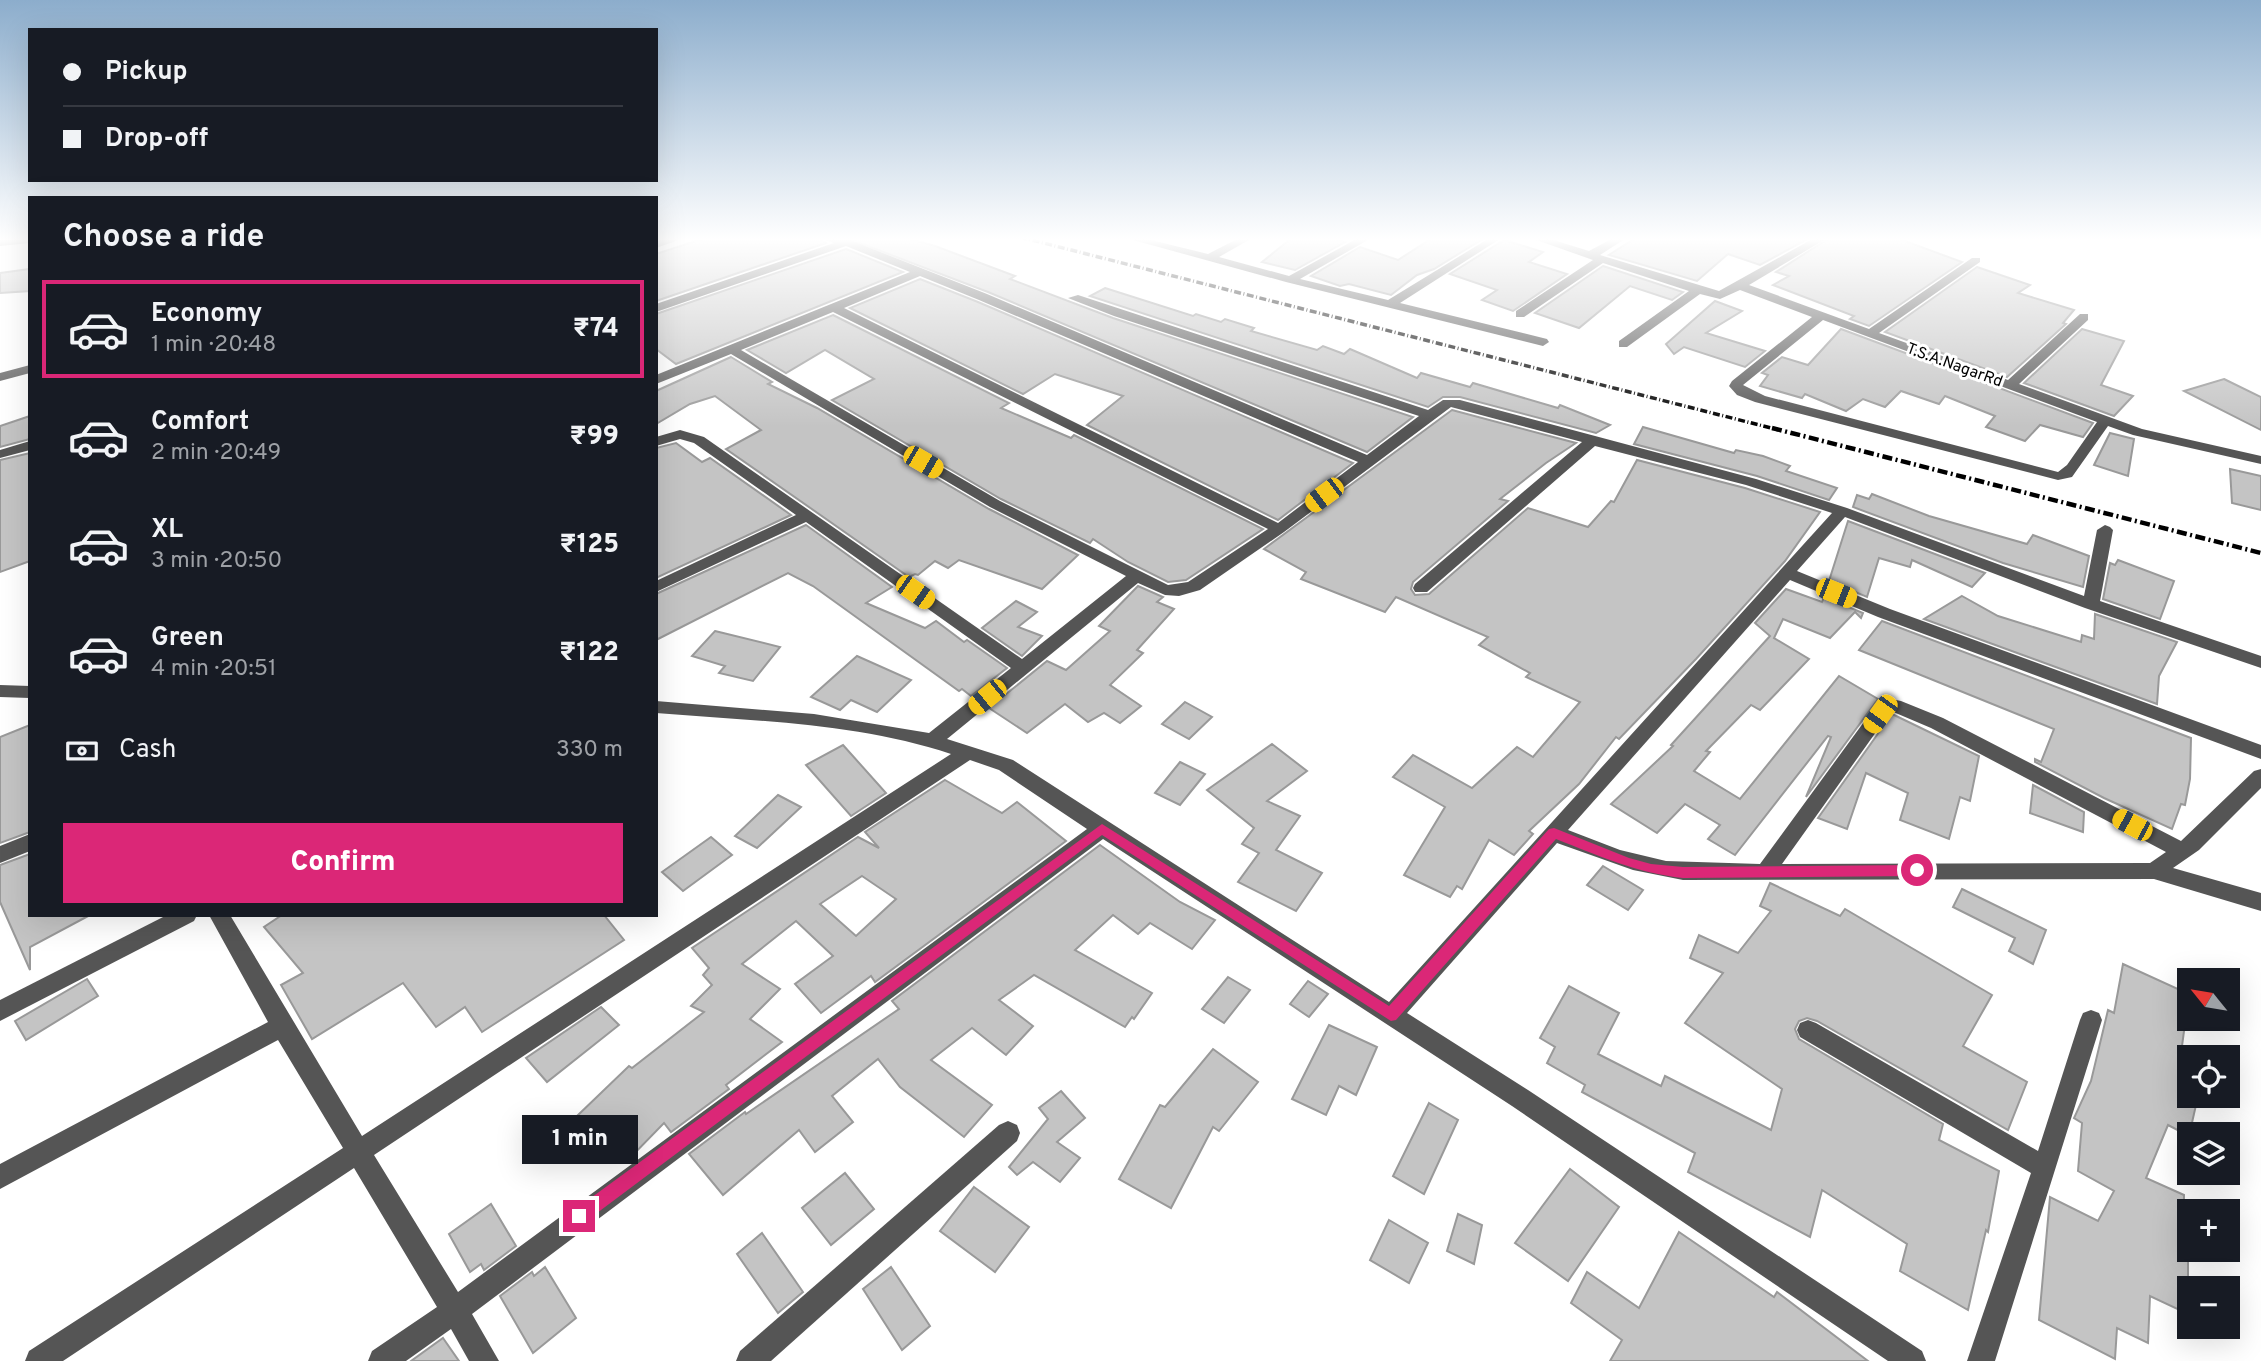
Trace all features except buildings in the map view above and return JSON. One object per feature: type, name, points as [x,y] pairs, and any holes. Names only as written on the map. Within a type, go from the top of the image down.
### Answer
[{"type":"street","points":[[658,307],[678,301]]},
{"type":"street","points":[[658,379],[852,301]]},
{"type":"street","points":[[987,301],[1368,461]]},
{"type":"street","points":[[1081,301],[1187,338],[1303,372],[1429,415]]},
{"type":"street","points":[[1375,301],[1543,342]]},
{"type":"street","points":[[1390,304],[1396,301]]},
{"type":"street","points":[[1520,314],[1538,301]]},
{"type":"street","points":[[1623,344],[1683,301]]},
{"type":"street","name":"T.S.A.NagarRd","points":[[1779,301],[2138,432],[2261,460]]},
{"type":"street","points":[[1871,333],[1918,301]]},
{"type":"street","points":[[835,308],[1279,529]]},
{"type":"street","points":[[1822,315],[1736,386],[1742,392],[1760,399],[2058,476],[2067,474],[2105,420]]},
{"type":"street","points":[[2010,384],[2084,317]]},
{"type":"street","points":[[733,350],[995,504],[1135,578],[1165,590],[1187,589],[1279,529],[1448,403],[1751,482],[2261,662]]},
{"type":"street","points":[[0,377],[28,370]]},
{"type":"street","points":[[658,441],[680,434],[699,440],[1023,668]]},
{"type":"street","points":[[1421,588],[1592,441]]},
{"type":"street","points":[[0,454],[28,446]]},
{"type":"street","points":[[1391,1015],[1842,512]]},
{"type":"street","points":[[658,586],[807,516]]},
{"type":"street","points":[[2091,604],[2105,530]]},
{"type":"street","points":[[1788,573],[1897,618],[2261,752]]},
{"type":"street","points":[[933,740],[1135,578]]},
{"type":"street","points":[[0,691],[28,692]]},
{"type":"street","points":[[1765,872],[1886,704],[1895,705],[1937,723],[2181,850]]},
{"type":"street","points":[[658,707],[814,720],[933,740],[1006,765],[1520,1098],[1912,1361]]},
{"type":"street","points":[[39,1361],[968,752]]},
{"type":"street","points":[[2154,871],[2192,844],[2261,776]]},
{"type":"street","points":[[382,1361],[454,1311],[1102,829]]},
{"type":"street","points":[[1554,833],[1651,869],[1683,872],[2154,871],[2261,902]]},
{"type":"street","points":[[0,855],[28,843]]},
{"type":"street","points":[[0,1011],[183,917]]},
{"type":"street","points":[[220,917],[282,1026],[485,1361]]},
{"type":"street","points":[[1981,1361],[2091,1020]]},
{"type":"street","points":[[0,1177],[282,1026]]},
{"type":"street","points":[[1808,1030],[2045,1168]]},
{"type":"street","points":[[750,1361],[1008,1133]]},
{"type":"railway","points":[[1270,301],[1779,430]]},
{"type":"railway","points":[[1772,428],[2261,553]]},
{"type":"route","points":[[579,1216],[1102,829],[1391,1015],[1554,833],[1651,869],[1683,872],[1917,870]]}]
